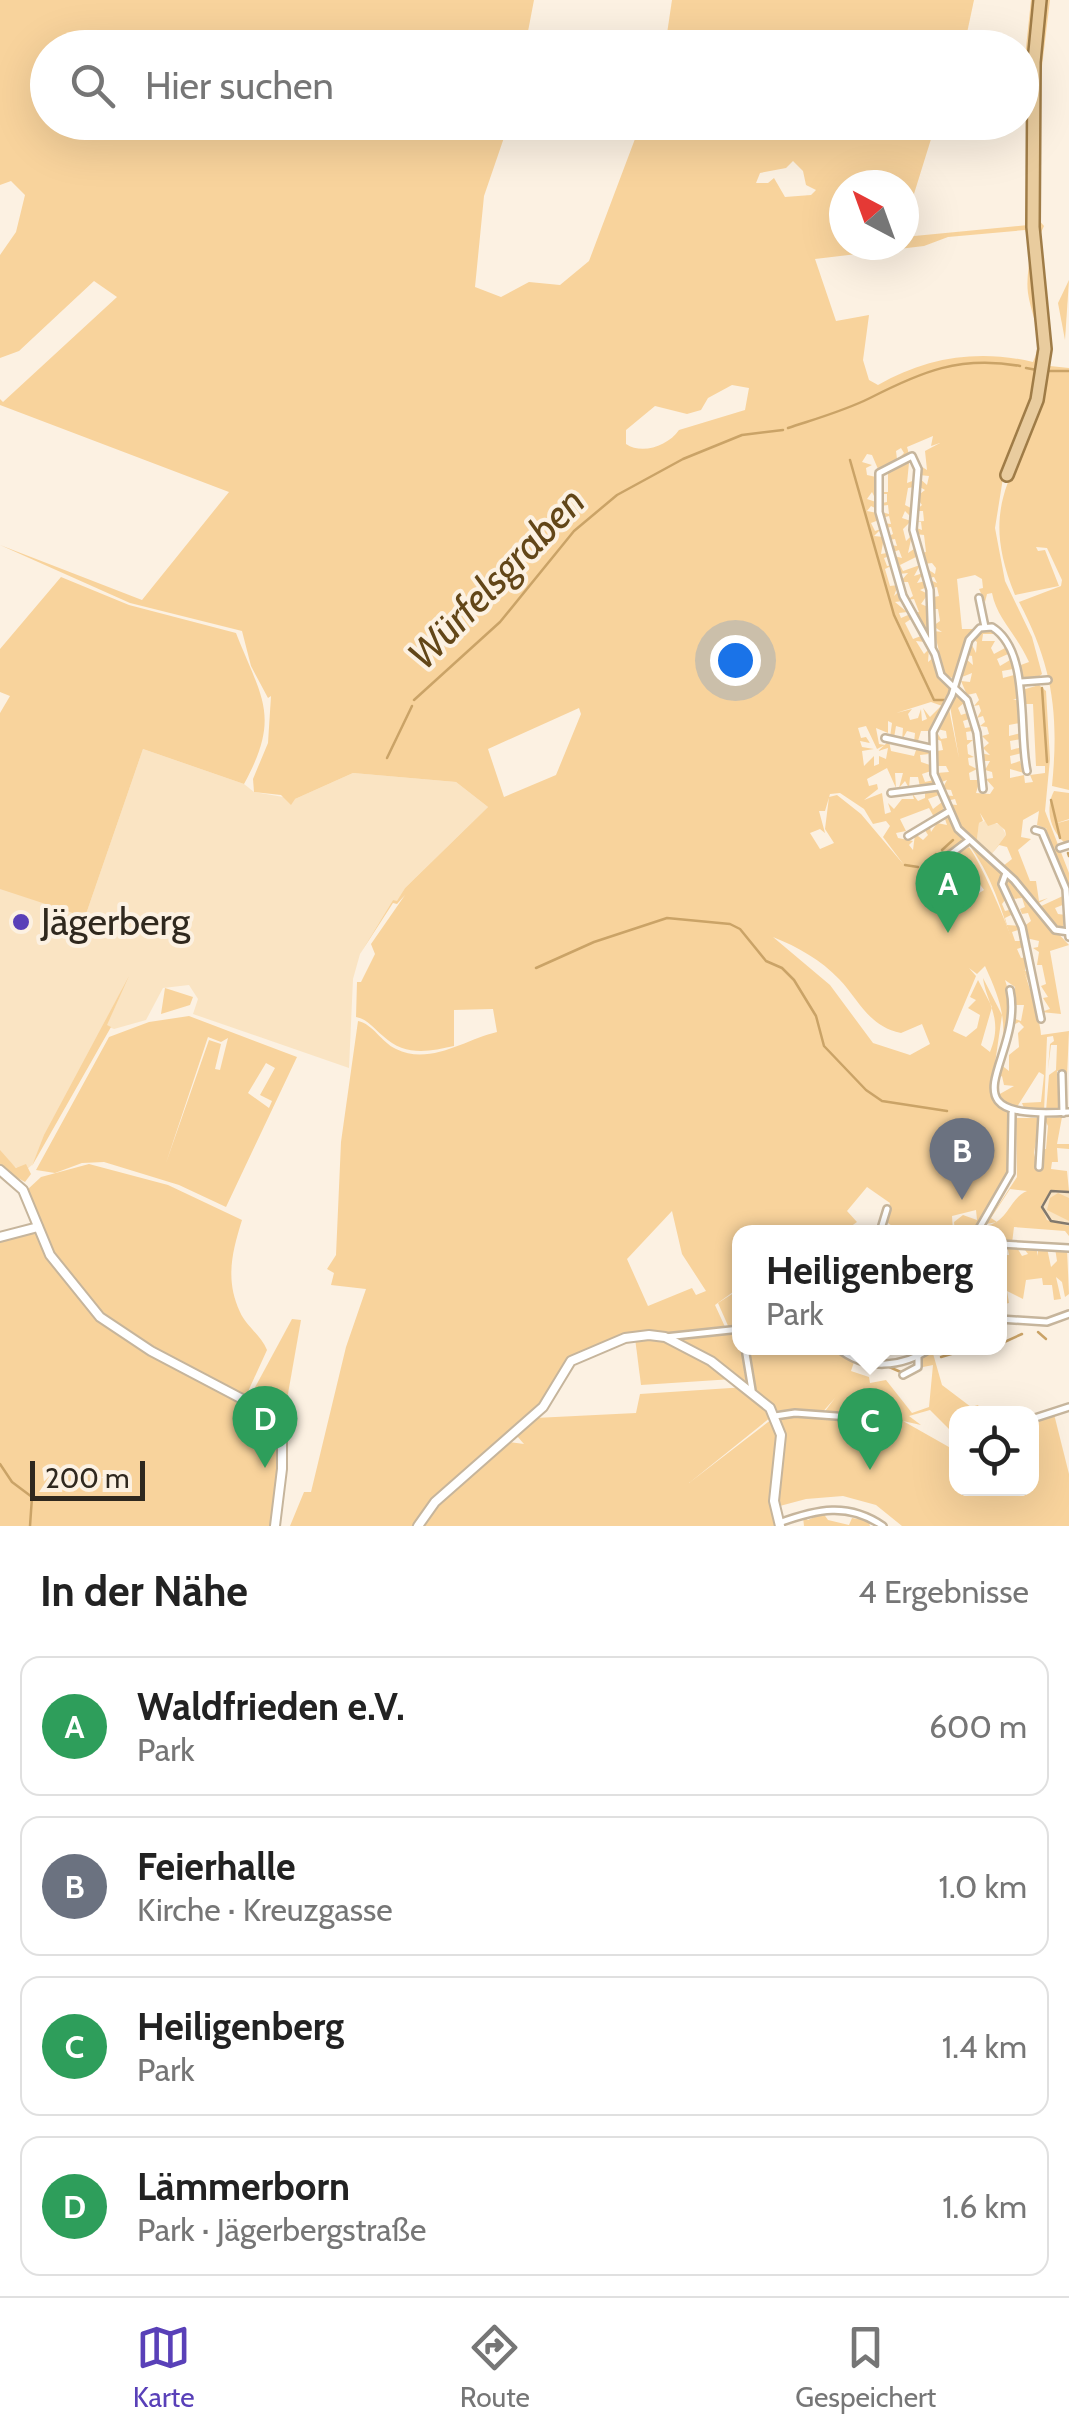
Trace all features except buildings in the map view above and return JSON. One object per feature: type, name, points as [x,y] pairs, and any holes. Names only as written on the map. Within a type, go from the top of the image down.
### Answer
[{"type":"main road","points":[[1037,30],[1040,0]]},
{"type":"main road","points":[[1006,474],[1038,395],[1046,330],[1040,301],[1034,211],[1034,140]]},
{"type":"street","points":[[932,648],[930,590],[913,530],[918,469],[914,456],[879,473],[878,507],[903,596],[942,675],[965,696],[974,722],[983,789]]},
{"type":"street","points":[[978,598],[985,627]]},
{"type":"street","points":[[985,627],[1002,635],[1022,682],[1027,771]]},
{"type":"street","points":[[985,627],[969,640],[956,686],[930,748],[938,787],[948,812],[968,842],[1006,872],[1055,930],[1069,934],[1066,889],[1042,832],[1035,830]]},
{"type":"street","points":[[1022,682],[1048,680]]},
{"type":"street","points":[[885,738],[930,748]]},
{"type":"street","points":[[891,792],[938,787]]},
{"type":"street","points":[[908,836],[948,812]]},
{"type":"street","points":[[968,842],[948,857],[957,880],[968,871]]},
{"type":"street","points":[[1060,848],[1069,845]]},
{"type":"street","points":[[964,861],[975,886]]},
{"type":"street","points":[[1006,872],[1002,884],[1022,927],[1040,1019]]},
{"type":"street","points":[[981,1225],[1011,1173],[1012,1113],[996,1093],[996,1065],[1010,1032],[1010,990]]},
{"type":"street","points":[[1012,1113],[1066,1113],[1062,1074]]},
{"type":"street","points":[[1039,1167],[1042,1115]]},
{"type":"street","points":[[0,1170],[23,1190],[50,1254],[100,1317],[151,1351],[282,1420],[283,1456],[275,1526]]},
{"type":"street","points":[[882,1225],[887,1208]]},
{"type":"street","points":[[0,1236],[38,1226]]},
{"type":"street","points":[[1007,1244],[1069,1248]]},
{"type":"street","points":[[1007,1319],[1047,1322],[1069,1314]]},
{"type":"street","points":[[418,1526],[435,1502],[543,1407],[572,1361],[624,1338],[665,1338],[732,1330]]},
{"type":"street","points":[[665,1338],[710,1361],[752,1390],[775,1416],[782,1452],[774,1501],[780,1524],[842,1509],[861,1512],[883,1526]]},
{"type":"street","points":[[747,1355],[752,1390]]},
{"type":"street","points":[[850,1355],[868,1365],[918,1356],[918,1367],[903,1376]]},
{"type":"street","points":[[1039,1418],[1069,1407]]},
{"type":"street","points":[[775,1416],[795,1413],[877,1419]]},
{"type":"shaded area","points":[[0,0],[534,0],[528,30],[30,30],[30,140],[503,140],[484,196],[475,287],[501,297],[529,282],[560,285],[589,261],[635,140],[931,140],[919,178],[919,170],[829,170],[829,257],[815,259],[836,321],[869,315],[863,360],[869,380],[878,385],[915,368],[953,358],[993,356],[1033,362],[1038,344],[1027,285],[1029,245],[1025,230],[948,237],[919,247],[919,236],[1028,225],[1026,140],[1033,140],[1043,330],[1035,364],[1038,385],[1003,478],[995,528],[1005,581],[1032,637],[1042,674],[1036,679],[1021,677],[1018,666],[1029,662],[998,611],[992,593],[987,594],[985,602],[979,589],[983,588],[982,579],[975,575],[957,579],[962,629],[974,629],[964,646],[955,679],[945,675],[934,631],[942,632],[933,626],[940,621],[938,609],[932,609],[932,591],[934,597],[939,596],[930,580],[937,583],[934,577],[929,578],[926,568],[935,574],[936,568],[932,563],[924,564],[924,535],[915,534],[914,527],[922,530],[921,522],[914,522],[924,521],[923,511],[915,511],[922,505],[916,497],[925,490],[918,486],[919,478],[927,485],[929,476],[919,475],[919,465],[927,470],[925,451],[940,443],[931,446],[933,436],[907,447],[909,454],[899,458],[904,453],[901,448],[896,451],[897,459],[878,469],[872,455],[867,454],[862,462],[872,465],[866,468],[867,475],[876,477],[876,500],[872,492],[867,499],[876,502],[877,509],[871,506],[867,511],[877,513],[879,520],[871,523],[875,531],[881,529],[874,536],[884,537],[881,554],[887,553],[887,546],[890,556],[884,558],[887,566],[893,565],[885,569],[890,586],[898,585],[894,596],[899,591],[903,601],[895,602],[907,612],[899,613],[901,618],[908,615],[911,619],[905,623],[913,639],[921,636],[925,642],[916,641],[924,654],[929,649],[928,662],[934,657],[952,689],[945,707],[931,702],[896,713],[912,709],[908,714],[910,720],[918,718],[921,709],[922,721],[927,719],[923,708],[930,717],[941,706],[932,731],[921,731],[918,741],[926,745],[914,743],[915,733],[907,731],[902,740],[903,728],[896,726],[894,738],[890,737],[892,723],[888,721],[888,733],[876,728],[879,744],[889,741],[891,751],[914,756],[917,747],[927,750],[929,754],[920,755],[921,762],[930,765],[931,771],[922,774],[925,782],[934,780],[933,786],[920,787],[918,777],[910,777],[909,788],[905,781],[899,788],[903,773],[895,773],[896,788],[887,768],[867,779],[869,786],[877,784],[878,789],[864,800],[882,793],[885,814],[891,812],[888,803],[894,809],[902,799],[914,799],[912,793],[918,801],[925,798],[925,790],[938,792],[939,795],[928,799],[933,809],[942,802],[944,812],[934,817],[929,808],[900,819],[906,831],[896,833],[898,838],[913,841],[909,845],[913,850],[915,834],[920,829],[918,836],[923,840],[928,835],[923,827],[929,823],[931,832],[937,823],[947,825],[944,816],[949,817],[963,842],[936,860],[939,865],[944,862],[947,871],[942,874],[954,890],[961,888],[948,892],[934,865],[928,869],[930,874],[935,872],[931,879],[939,882],[939,898],[946,896],[949,905],[966,898],[960,877],[967,874],[973,882],[971,898],[984,890],[976,879],[979,873],[971,870],[976,868],[974,863],[966,861],[967,870],[959,874],[949,858],[969,847],[1012,939],[1041,1035],[1069,1031],[1066,1099],[1065,1072],[1057,1071],[1061,1111],[1046,1111],[1049,1075],[1056,1070],[1057,1045],[1051,1045],[1048,1069],[1050,1044],[1053,1036],[1047,1037],[1044,1112],[1020,1108],[1024,1108],[1022,1103],[1041,1102],[1044,1075],[1039,1072],[1015,1110],[998,1095],[1010,1117],[1012,1163],[979,1225],[954,1225],[963,1215],[977,1220],[976,1210],[952,1216],[953,1225],[891,1225],[884,1220],[890,1203],[867,1187],[847,1211],[857,1222],[853,1225],[732,1225],[732,1293],[715,1305],[726,1329],[635,1334],[573,1358],[553,1393],[510,1436],[503,1434],[506,1437],[433,1500],[415,1526],[290,1526],[304,1492],[311,1492],[346,1347],[366,1289],[331,1285],[334,1273],[327,1269],[336,1255],[341,1142],[358,1021],[396,1049],[409,1053],[448,1050],[497,1032],[493,1009],[454,1010],[454,1046],[417,1051],[399,1047],[356,1017],[357,982],[361,982],[375,954],[371,944],[405,895],[397,904],[393,903],[360,954],[393,900],[397,901],[405,888],[488,807],[456,782],[353,773],[295,799],[291,805],[281,795],[254,792],[253,779],[268,743],[271,696],[268,698],[251,666],[242,631],[130,603],[0,545],[142,600],[229,492],[0,405],[0,399],[3,402],[117,297],[94,281],[19,351],[0,358],[0,255],[16,232],[25,195],[11,181],[0,185]],"holes":[[[793,161],[803,171],[806,185],[816,190],[811,195],[785,197],[774,178],[768,183],[756,183],[760,173],[786,168]],[[732,385],[749,388],[745,410],[679,430],[654,447],[639,449],[626,444],[626,430],[655,406],[687,414],[701,410],[708,398]],[[579,708],[581,714],[556,775],[504,797],[488,749]],[[866,726],[877,749],[884,745],[878,751],[888,748],[886,759],[879,756],[879,764],[874,766],[874,756],[864,766],[862,751],[874,749],[862,747],[860,741],[870,743],[866,737],[861,738],[858,728]],[[840,793],[864,809],[873,824],[886,821],[890,826],[883,837],[904,865],[861,814],[837,795],[829,797],[830,794]],[[829,798],[825,829],[834,843],[820,849],[810,833],[820,829],[825,833],[819,811],[825,811]],[[773,937],[825,966],[880,1025],[901,1033],[922,1024],[930,1044],[910,1055],[873,1043],[830,985]],[[985,966],[1002,1014],[983,978],[990,1004],[978,980],[970,997],[976,1000],[968,1008],[980,1015],[977,1028],[966,1037],[953,1031],[976,976],[969,968],[977,974]],[[1005,980],[1015,987],[1014,1005],[1024,1005],[1021,1021],[1013,1018],[1013,1025],[1019,1022],[1024,1027],[1018,1033],[1019,1047],[1009,1055],[1009,1071],[1000,1064],[994,1081],[1002,1076],[1004,1085],[1014,1086],[998,1095],[992,1084],[1002,1016],[1002,1049],[1012,1002]],[[992,1008],[995,1030],[990,1052],[981,1045]],[[672,1211],[682,1254],[706,1291],[696,1295],[692,1288],[648,1306],[627,1259]]]},
{"type":"shaded area","points":[[672,0],[974,0],[968,30],[668,30]]},
{"type":"shaded area","points":[[1031,0],[1038,0],[1037,30],[1028,30]]},
{"type":"shaded area","points":[[1043,0],[1050,0],[1039,91],[1039,42]]},
{"type":"shaded area","points":[[1035,140],[1038,140],[1037,218],[1044,226],[1038,239],[1050,366],[1069,368],[1069,790],[1052,786],[1055,736],[1051,691],[1039,648],[1019,602],[1061,586],[1062,580],[1047,548],[1036,547],[1038,551],[1045,550],[1059,586],[1015,595],[1003,560],[999,530],[1008,482],[1036,412],[1044,362],[1034,167]]},
{"type":"shaded area","points":[[1069,280],[1065,340],[1058,303]]},
{"type":"shaded area","points":[[911,459],[915,462],[909,463],[907,483],[915,480],[914,487],[908,488],[905,505],[911,508],[911,517],[905,511],[902,518],[911,521],[911,529],[909,523],[903,529],[906,541],[912,535],[908,553],[914,549],[916,557],[900,565],[903,571],[920,565],[914,576],[923,573],[917,583],[926,581],[927,587],[920,590],[928,594],[921,604],[928,607],[929,640],[913,613],[919,612],[914,599],[907,600],[913,596],[908,582],[900,582],[908,573],[899,574],[894,556],[902,558],[899,550],[893,552],[891,545],[897,546],[895,539],[889,540],[887,531],[889,536],[893,534],[891,527],[885,528],[883,523],[891,524],[889,516],[882,518],[881,512],[889,514],[888,505],[880,506],[880,497],[882,503],[887,502],[887,494],[880,494],[881,485],[882,492],[888,492],[888,473],[882,473]]},
{"type":"shaded area","points":[[61,577],[129,605],[236,633],[264,708],[262,741],[244,784],[143,749],[85,917],[0,889],[0,713],[10,696],[0,692],[0,649]]},
{"type":"shaded area","points":[[984,630],[997,634],[983,634],[982,641],[995,641],[991,648],[994,654],[1005,648],[1008,654],[997,659],[1000,666],[1010,660],[1013,669],[1002,671],[1003,678],[1014,675],[1018,698],[1013,700],[1018,700],[1020,723],[1009,725],[1009,736],[1021,733],[1021,739],[1010,741],[1011,750],[1022,747],[1022,753],[1010,756],[1011,764],[1020,761],[1024,773],[1010,769],[1010,778],[1024,775],[1025,783],[1033,782],[1030,775],[1045,773],[1045,766],[1036,766],[1033,704],[1022,704],[1022,690],[1039,685],[1046,691],[1050,759],[1045,811],[1069,873],[1069,896],[1043,831],[1047,829],[1037,825],[1039,811],[1023,820],[1021,837],[1031,839],[1018,850],[1030,881],[1036,881],[1039,901],[1048,898],[1037,904],[1003,866],[1012,859],[1007,847],[999,845],[990,856],[1006,835],[1005,830],[997,823],[988,826],[980,813],[983,821],[979,823],[977,839],[985,852],[960,829],[947,804],[957,805],[955,799],[946,801],[944,795],[953,796],[951,790],[942,789],[947,780],[939,783],[936,773],[949,772],[946,766],[935,766],[933,745],[937,751],[943,750],[941,741],[934,738],[936,731],[941,739],[947,738],[946,731],[937,729],[949,709],[959,758],[950,706],[958,692],[965,702],[958,708],[969,719],[963,721],[965,728],[971,727],[972,731],[966,732],[967,740],[973,740],[967,745],[968,754],[974,757],[968,758],[969,765],[977,769],[969,773],[970,780],[980,780],[976,793],[990,794],[994,788],[986,779],[993,778],[992,772],[985,770],[990,761],[983,761],[980,753],[990,755],[983,748],[989,743],[982,736],[989,734],[987,727],[980,726],[985,722],[983,716],[977,718],[979,705],[974,706],[979,700],[976,693],[967,695],[961,681],[970,682],[972,673],[962,677],[966,659],[973,665],[972,656],[967,655],[971,643],[976,653],[977,642],[973,639]]},
{"type":"shaded area","points":[[143,749],[244,784],[254,792],[295,799],[353,773],[456,782],[488,807],[405,888],[397,902],[393,900],[360,954],[353,979],[349,1068],[193,1014],[198,999],[189,985],[163,988],[146,1020],[114,1029],[106,1026],[32,1165],[26,1170],[17,1168],[0,1155],[0,885],[86,914]]},
{"type":"shaded area","points":[[1054,791],[1069,793],[1069,819],[1054,824],[1069,820],[1069,840],[1064,842],[1050,818]]},
{"type":"shaded area","points":[[979,823],[1001,825],[1006,835],[990,856],[977,839]]},
{"type":"shaded area","points":[[971,848],[999,869],[1010,906],[1005,900],[1002,904],[1005,911],[1013,909],[1018,921],[1011,915],[1005,918],[1007,925],[1020,926],[1022,936],[1018,930],[1012,932],[1015,941],[1024,941],[1026,954],[1023,947],[1017,949],[1021,958],[1027,957],[1025,971],[1030,972],[1033,991],[1017,955],[998,900]]},
{"type":"shaded area","points":[[1007,879],[1069,945],[1050,951],[1061,1014],[1041,1012],[1039,1004],[1044,1011],[1050,1009],[1043,998],[1048,997],[1041,986],[1046,984],[1042,965],[1037,965],[1039,952],[1033,948],[1038,947],[1039,941],[1026,938],[1023,927],[1031,921],[1028,913],[1022,914],[1020,909],[1025,907],[1022,898],[1012,899],[1005,885]]},
{"type":"shaded area","points":[[1065,895],[1065,904],[1055,908],[1058,914],[1066,915],[1062,930],[1039,907]]},
{"type":"shaded area","points":[[129,976],[107,1025],[111,1027],[32,1166],[44,1135]]},
{"type":"shaded area","points":[[165,988],[193,997],[190,1005],[161,1014]]},
{"type":"shaded area","points":[[189,1016],[297,1057],[226,1207],[179,1185],[104,1162],[82,1163],[55,1173],[36,1170],[109,1037],[149,1022]],"holes":[[[208,1037],[221,1042],[228,1038],[220,1070],[215,1069],[221,1044],[209,1040],[166,1163]],[[266,1063],[275,1068],[260,1095],[272,1101],[269,1108],[248,1093]]]},
{"type":"shaded area","points":[[1062,1117],[1057,1144],[1069,1144],[1069,1149],[1057,1148],[1058,1162],[1052,1162],[1051,1169],[1067,1171],[1069,1191],[1051,1190],[1041,1206],[1047,1220],[1069,1226],[1069,1236],[1065,1231],[1014,1227],[1012,1243],[1007,1243],[1007,1225],[991,1225],[995,1222],[986,1224],[1017,1177],[1016,1118],[1040,1118],[1034,1153],[1038,1171],[1040,1149],[1046,1149],[1048,1126],[1044,1118]],"holes":[[[1010,1189],[1027,1191],[1003,1217],[996,1222],[991,1218]]]},
{"type":"shaded area","points":[[0,1150],[16,1168],[26,1164],[31,1174],[25,1182],[0,1168]]},
{"type":"shaded area","points":[[89,1164],[168,1185],[242,1220],[231,1277],[235,1300],[267,1350],[246,1396],[142,1340],[82,1293],[58,1264],[39,1230],[27,1190],[41,1177]]},
{"type":"shaded area","points":[[1058,1188],[1069,1191],[1069,1226],[1051,1223],[1042,1214],[1043,1198]]},
{"type":"shaded area","points":[[1058,1193],[1069,1198],[1069,1221],[1047,1210],[1050,1198]]},
{"type":"shaded area","points":[[34,1231],[92,1312],[280,1423],[272,1526],[0,1526],[0,1238]]},
{"type":"shaded area","points":[[1007,1245],[1016,1246],[1022,1256],[1028,1254],[1022,1246],[1037,1247],[1037,1256],[1039,1247],[1047,1248],[1051,1267],[1057,1261],[1055,1248],[1067,1249],[1069,1294],[1065,1297],[1062,1282],[1056,1277],[1061,1299],[1054,1300],[1052,1285],[1043,1285],[1042,1278],[1026,1280],[1023,1299],[1007,1291]]},
{"type":"shaded area","points":[[732,1294],[732,1328],[729,1328],[718,1303]]},
{"type":"shaded area","points":[[292,1319],[301,1320],[286,1405],[278,1412],[252,1399],[252,1393]]},
{"type":"shaded area","points":[[732,1332],[732,1355],[744,1355],[750,1386],[673,1338]]},
{"type":"shaded area","points":[[635,1338],[666,1340],[733,1379],[641,1385]]},
{"type":"shaded area","points":[[748,1355],[844,1355],[854,1362],[851,1371],[869,1377],[870,1383],[886,1380],[912,1413],[929,1407],[933,1365],[923,1367],[920,1359],[933,1355],[942,1385],[970,1406],[949,1406],[949,1429],[930,1410],[909,1416],[921,1425],[903,1421],[949,1447],[949,1496],[1039,1496],[1039,1419],[1054,1414],[1069,1474],[1069,1526],[902,1526],[876,1505],[843,1496],[806,1499],[776,1507],[784,1452],[779,1420],[784,1414],[840,1421],[899,1420],[823,1414],[835,1398],[820,1415],[774,1410],[753,1386]]},
{"type":"shaded area","points":[[746,1387],[771,1417],[689,1483],[772,1419],[777,1446],[773,1499],[778,1526],[420,1526],[432,1507],[509,1442],[524,1444],[517,1436],[535,1418],[636,1413],[640,1394]]},
{"type":"shaded area","points":[[823,1513],[828,1520],[849,1525],[859,1515],[868,1519],[870,1526],[804,1526],[803,1517],[808,1520]]},
{"type":"waterway","name":"Würfelsgraben","points":[[788,428],[942,368],[978,363],[1020,366]]},
{"type":"waterway","name":"Würfelsgraben","points":[[1026,368],[1037,370]]},
{"type":"waterway","name":"Würfelsgraben","points":[[1048,371],[1069,371]]},
{"type":"waterway","name":"Würfelsgraben","points":[[414,700],[500,622],[574,531],[617,495],[683,459],[742,435],[783,430]]},
{"type":"waterway","points":[[850,460],[894,615],[934,700],[944,700]]},
{"type":"waterway","points":[[1042,688],[1047,762]]},
{"type":"waterway","name":"Würfelsgraben","points":[[387,758],[412,706]]},
{"type":"waterway","points":[[1051,800],[1060,838]]},
{"type":"waterway","points":[[942,850],[953,840]]},
{"type":"waterway","points":[[927,862],[936,854]]},
{"type":"waterway","points":[[905,865],[918,867]]},
{"type":"waterway","points":[[536,968],[594,942],[667,918],[730,924],[740,929],[766,961],[782,968],[794,980],[816,1016],[824,1046],[866,1090],[882,1101],[947,1111]]},
{"type":"waterway","points":[[1038,1332],[1046,1339]]},
{"type":"waterway","points":[[1007,1341],[1022,1334]]},
{"type":"waterway","points":[[941,1357],[948,1355]]},
{"type":"waterway","points":[[887,1366],[903,1373]]},
{"type":"waterway","points":[[0,1464],[12,1482],[32,1497],[30,1526]]},
{"type":"tram line","points":[[1069,1192],[1051,1191],[1042,1207],[1051,1221],[1069,1224]]},
{"type":"place","name":"Jägerberg","points":[[21,922]]},
{"type":"place","name":"Waldfrieden e.V.","points":[[948,933]]},
{"type":"place","name":"Feierhalle","points":[[962,1200]]},
{"type":"place","name":"Lämmerborn","points":[[265,1468]]},
{"type":"place","name":"Heiligenberg","points":[[870,1470]]}]
